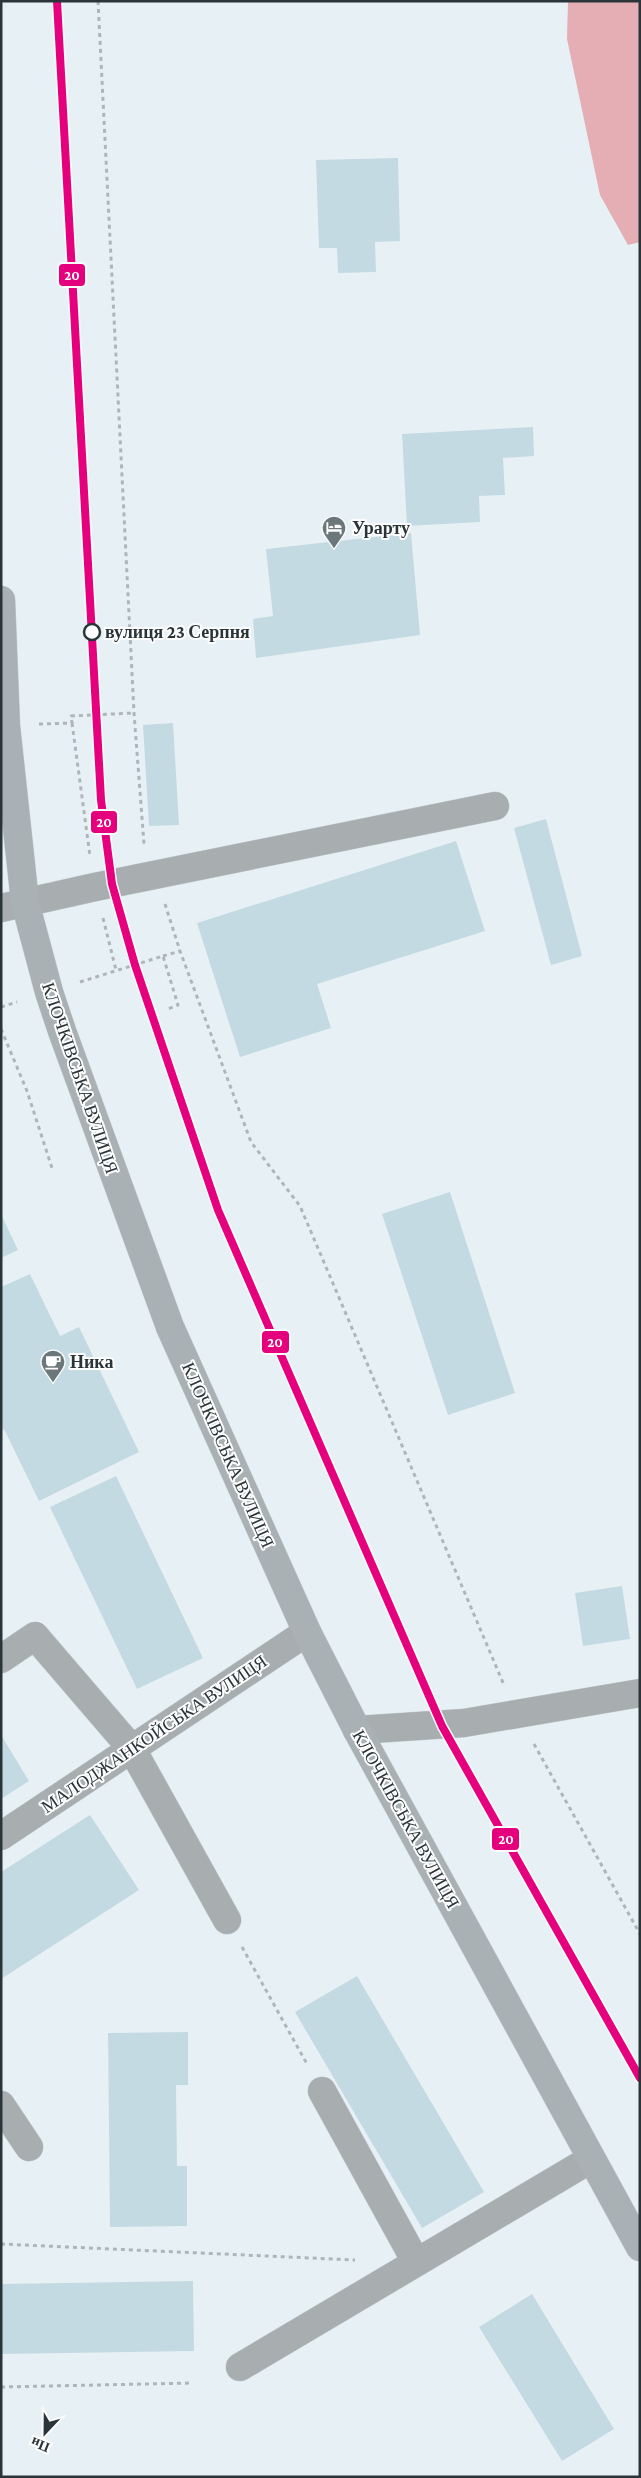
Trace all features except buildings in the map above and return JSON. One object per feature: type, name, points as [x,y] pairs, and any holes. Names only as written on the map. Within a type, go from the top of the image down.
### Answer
[{"type":"main road","name":"КЛОЧКІВСЬКА ВУЛИЦЯ","points":[[1,600],[13,905],[49,992],[170,1326],[307,1632],[357,1730],[640,2247]]},
{"type":"street","points":[[13,905],[95,886],[495,806]]},
{"type":"street","name":"МАЛОДЖАНКОЙСЬКА ВУЛИЦЯ","points":[[1,1836],[307,1632]]},
{"type":"street","points":[[1,1659],[35,1636],[132,1749],[227,1920]]},
{"type":"street","points":[[357,1730],[442,1726],[640,1693]]},
{"type":"street","points":[[322,2091],[416,2262]]},
{"type":"street","points":[[1,2105],[29,2147]]},
{"type":"street","points":[[240,2366],[591,2159]]},
{"type":"path","points":[[98,1],[134,713],[143,842],[156,875],[180,951],[251,1142],[300,1206],[517,1714],[640,1934]]},
{"type":"path","points":[[116,970],[95,886],[72,716],[134,713]]},
{"type":"path","points":[[6,726],[72,722]]},
{"type":"path","points":[[1,1007],[180,951]]},
{"type":"path","points":[[163,956],[178,1005],[168,1009]]},
{"type":"path","points":[[1,1028],[27,1092],[52,1168]]},
{"type":"path","points":[[227,1920],[322,2091]]},
{"type":"path","points":[[1,2244],[357,2260]]},
{"type":"path","points":[[1,2387],[192,2383]]},
{"type":"shaded area","points":[[568,1],[640,1],[640,242],[628,245],[600,195],[567,39]]},
{"type":"transit line","name":"20","points":[[57,1],[101,800],[112,884],[135,965],[218,1210],[442,1726],[640,2078]]},
{"type":"place","name":"Урарту","points":[[334,549]]},
{"type":"place","name":"вулиця 23 Серпня","points":[[92,632]]},
{"type":"place","name":"Ника","points":[[53,1383]]}]
